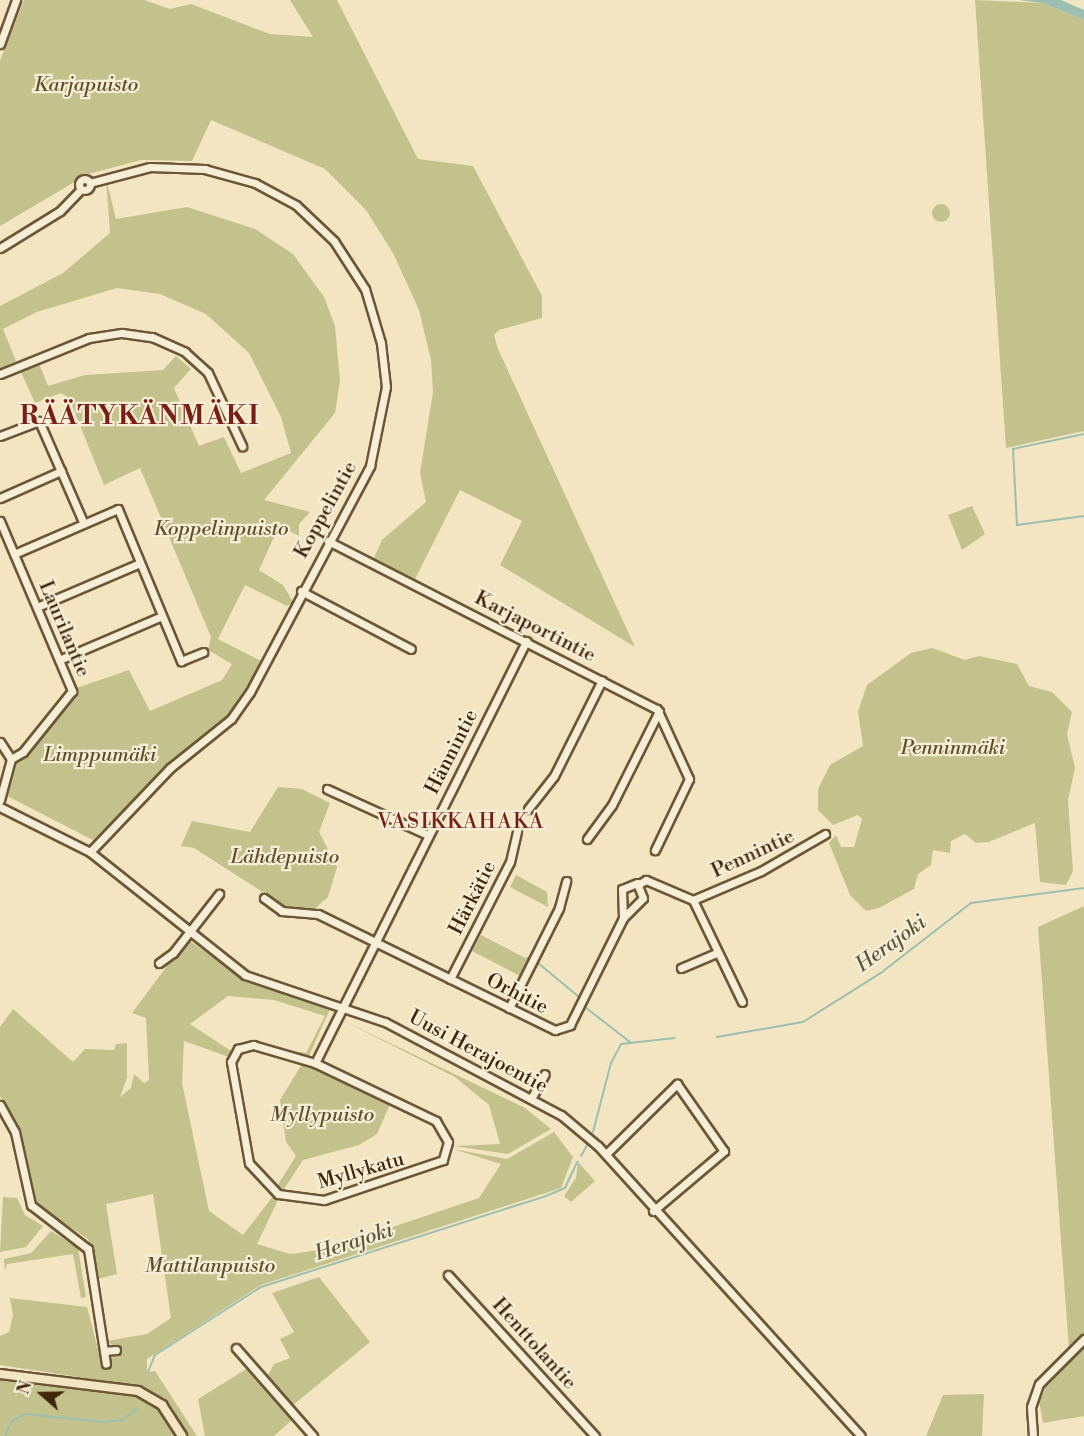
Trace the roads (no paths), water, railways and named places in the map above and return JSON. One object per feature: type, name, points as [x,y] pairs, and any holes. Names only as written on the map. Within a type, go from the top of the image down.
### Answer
[{"type":"main road","points":[[0,1369],[15,1374]]},
{"type":"main road","points":[[0,1374],[15,1374],[138,1391],[162,1405],[182,1436]]},
{"type":"street","points":[[0,44],[16,0]]},
{"type":"street","name":"Koppelintie","points":[[0,248],[60,210],[81,189],[88,190],[90,183],[150,167],[241,177],[296,205],[350,263],[377,324],[385,404],[370,466],[231,719],[170,768],[90,852]]},
{"type":"street","points":[[0,374],[89,338],[122,333],[152,337],[185,352],[208,373],[242,446]]},
{"type":"street","points":[[0,436],[39,421],[84,524]]},
{"type":"street","points":[[0,498],[61,471]]},
{"type":"street","points":[[14,554],[118,509],[182,661],[203,652]]},
{"type":"street","name":"Laurilantie","points":[[0,521],[59,660],[70,698],[11,759],[0,800]]},
{"type":"street","name":"Karjaportintie","points":[[328,541],[659,711]]},
{"type":"street","points":[[37,607],[140,563]]},
{"type":"street","points":[[301,591],[411,649]]},
{"type":"street","points":[[59,660],[162,616]]},
{"type":"street","name":"Hännintie","points":[[343,1006],[526,641]]},
{"type":"street","points":[[528,809],[554,776],[602,680]]},
{"type":"street","points":[[655,850],[689,779],[659,711]]},
{"type":"street","points":[[586,839],[612,805],[659,711]]},
{"type":"street","points":[[0,742],[11,759]]},
{"type":"street","points":[[327,789],[428,836]]},
{"type":"street","name":"Uusi Herajoentie","points":[[0,807],[90,852],[188,934],[258,981],[343,1006],[532,1097],[577,1127],[606,1155],[653,1211],[861,1436]]},
{"type":"street","name":"Härkätie","points":[[450,979],[510,862],[517,831]]},
{"type":"street","name":"Pennintie","points":[[693,900],[761,871],[825,834]]},
{"type":"street","points":[[509,1008],[559,908],[566,880]]},
{"type":"street","points":[[639,884],[646,880],[693,900],[742,1002]]},
{"type":"street","name":"Orhitie","points":[[264,898],[282,911],[318,914],[550,1029],[567,1028],[623,918],[643,898],[639,884],[622,889],[623,918]]},
{"type":"street","points":[[159,963],[188,934],[219,894]]},
{"type":"street","points":[[681,968],[717,952]]},
{"type":"street","points":[[315,1063],[343,1006]]},
{"type":"street","name":"Myllykatu","points":[[253,1045],[315,1063],[436,1121],[448,1142],[443,1160],[324,1200],[296,1201],[272,1191],[246,1155],[232,1058],[241,1047],[253,1045]]},
{"type":"street","points":[[532,1097],[545,1074]]},
{"type":"street","points":[[606,1155],[677,1084],[719,1137],[724,1151],[653,1211]]},
{"type":"street","points":[[0,1105],[15,1132],[31,1205],[88,1249],[106,1364]]},
{"type":"street","name":"Henttolantie","points":[[448,1275],[595,1436]]},
{"type":"street","points":[[1033,1436],[1031,1407],[1039,1384],[1084,1339]]},
{"type":"street","points":[[236,1348],[313,1436]]},
{"type":"street","points":[[104,1352],[116,1350]]},
{"type":"waterway","points":[[1084,434],[1013,449],[1017,525],[1084,516]]},
{"type":"waterway","name":"Herajoki","points":[[717,1037],[803,1022],[882,972],[971,903],[1084,888]]},
{"type":"waterway","points":[[538,963],[579,997]]},
{"type":"waterway","points":[[585,1007],[630,1042]]},
{"type":"waterway","name":"Herajoki","points":[[593,1132],[611,1063],[621,1044],[675,1038]]},
{"type":"waterway","name":"Herajoki","points":[[581,1156],[587,1145]]},
{"type":"waterway","name":"Herajoki","points":[[148,1372],[155,1355],[261,1287],[546,1196],[565,1188],[577,1162]]},
{"type":"waterway","name":"Herajoki","points":[[5,1436],[12,1421],[25,1414],[104,1422],[122,1420],[136,1409]]},
{"type":"district","name":"RÄÄTYKÄNMÄKI","points":[[140,417]]},
{"type":"district","name":"VASIKKAHAKA","points":[[461,822]]},
{"type":"park label","name":"Karjapuisto","points":[[86,85]]},
{"type":"park label","name":"Koppelinpuisto","points":[[221,529]]},
{"type":"park label","name":"Penninmäki","points":[[953,748]]},
{"type":"park label","name":"Limppumäki","points":[[100,755]]},
{"type":"park label","name":"Lähdepuisto","points":[[285,857]]},
{"type":"park label","name":"Myllypuisto","points":[[322,1115]]},
{"type":"park label","name":"Mattilanpuisto","points":[[210,1266]]}]
